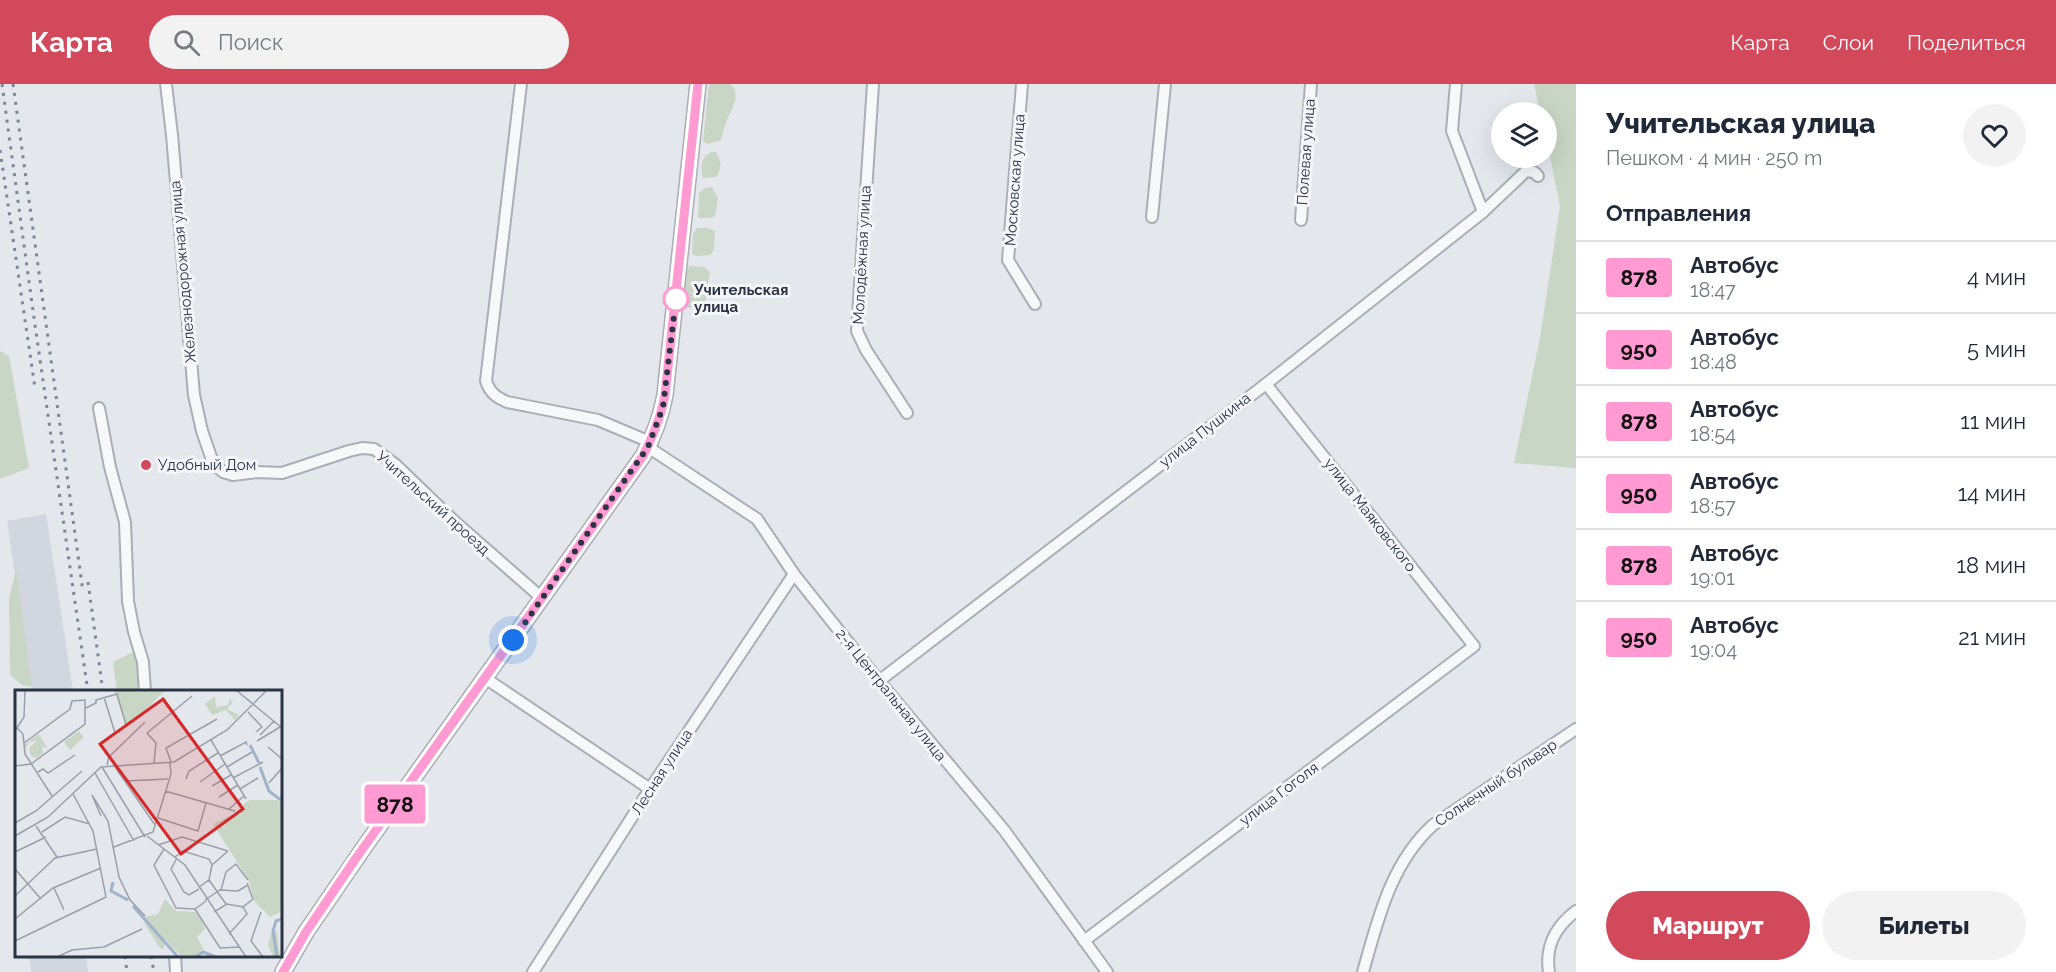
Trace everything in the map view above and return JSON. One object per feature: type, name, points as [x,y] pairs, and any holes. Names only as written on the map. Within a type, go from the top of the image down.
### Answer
[{"type":"street","name":"Железнодорожная улица","points":[[166,84],[194,395],[211,458]]},
{"type":"street","points":[[521,84],[486,381],[488,389],[507,402],[598,420],[649,445]]},
{"type":"street","points":[[283,972],[326,902],[543,599],[649,445],[660,418],[665,395],[698,84]]},
{"type":"street","name":"Молодёжная улица","points":[[873,84],[856,331],[907,412]]},
{"type":"street","name":"Московская улица","points":[[1022,84],[1008,260],[1035,304]]},
{"type":"street","points":[[1152,217],[1165,84]]},
{"type":"street","name":"Полевая улица","points":[[1300,220],[1311,84]]},
{"type":"street","points":[[1456,84],[1452,132],[1483,212]]},
{"type":"street","name":"улица Пушкина","points":[[879,681],[1266,384],[1483,212],[1526,171],[1534,171],[1538,176]]},
{"type":"street","name":"улица Маяковского","points":[[1266,384],[1474,646]]},
{"type":"street","points":[[99,408],[110,467],[124,522],[128,601],[143,662],[145,690]]},
{"type":"street","name":"2-я Центральная улица","points":[[649,445],[757,519],[794,574],[879,681],[1004,830],[1107,972]]},
{"type":"street","name":"Учительский проезд","points":[[211,458],[216,466],[226,473],[282,473],[349,451],[362,448],[374,449],[396,465],[462,528],[543,599]]},
{"type":"street","name":"Лесная улица","points":[[533,972],[650,789],[794,574]]},
{"type":"street","name":"улица Гоголя","points":[[1084,941],[1474,646]]},
{"type":"street","points":[[485,678],[650,789]]},
{"type":"street","name":"Солнечный бульвар","points":[[1363,972],[1384,899],[1421,835],[1576,729]]},
{"type":"street","points":[[1549,972],[1548,950],[1554,934],[1562,922],[1576,911]]},
{"type":"street","points":[[175,957],[176,972]]},
{"type":"shaded area","points":[[46,514],[73,690],[32,690],[7,521]]},
{"type":"shaded area","points":[[29,957],[86,957],[88,972],[31,972]]},
{"type":"green space","points":[[709,84],[731,84],[735,98],[721,140],[708,144],[703,141]]},
{"type":"green space","points":[[1534,84],[1576,84],[1576,468],[1514,463],[1540,338],[1560,206],[1552,168],[1557,168],[1557,102],[1538,102]]},
{"type":"green space","points":[[711,152],[716,152],[718,156],[720,171],[716,177],[703,178],[702,163]]},
{"type":"green space","points":[[712,187],[718,198],[715,216],[698,218],[699,193],[705,188]]},
{"type":"green space","points":[[697,228],[715,231],[714,250],[710,255],[692,254],[693,233]]},
{"type":"green space","points":[[690,266],[704,267],[710,272],[705,303],[689,308],[681,305],[687,270]]},
{"type":"green space","points":[[0,351],[9,356],[29,468],[0,479]]},
{"type":"green space","points":[[16,570],[32,687],[22,685],[10,675],[9,598]]},
{"type":"green space","points":[[133,652],[137,658],[141,690],[117,690],[113,662]]},
{"type":"railway","points":[[2,84],[88,690]]},
{"type":"railway","points":[[13,84],[83,592]]},
{"type":"railway","points":[[0,150],[35,388]]},
{"type":"railway","points":[[88,582],[103,690]]},
{"type":"railway","points":[[125,957],[127,972]]},
{"type":"railway","points":[[151,957],[154,972]]},
{"type":"bus line","name":"878","points":[[283,972],[306,932],[377,828],[551,588],[643,456],[650,442],[660,418],[665,395],[698,84]]},
{"type":"place","name":"Учительская улица","points":[[676,299]]},
{"type":"place","name":"Удобный Дом","points":[[146,465]]},
{"type":"route","points":[[513,640],[648,447],[663,407],[676,299]]}]
